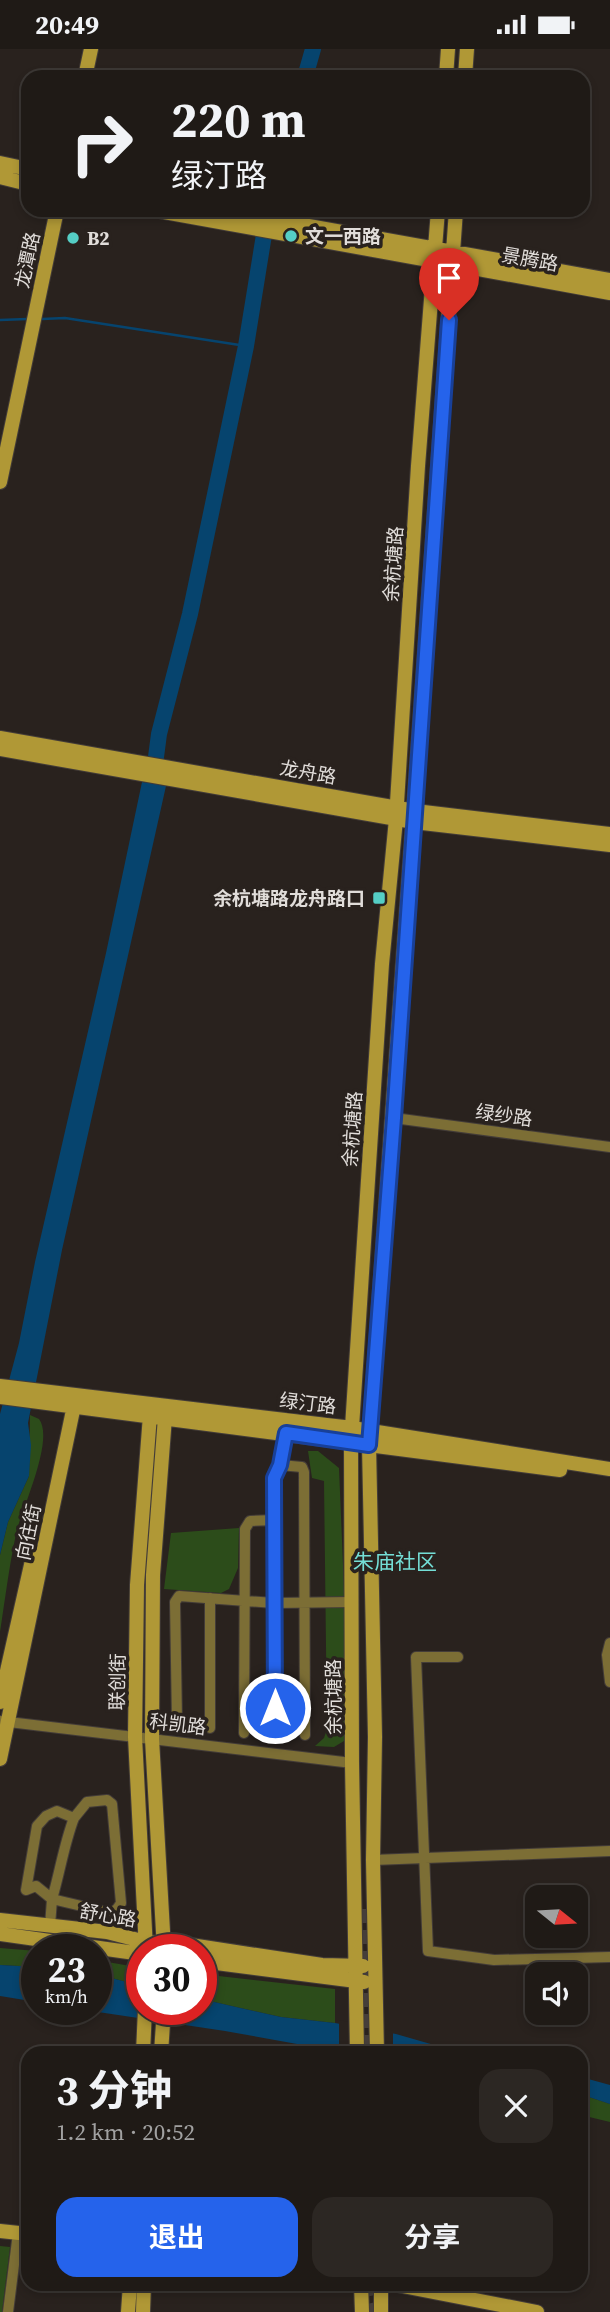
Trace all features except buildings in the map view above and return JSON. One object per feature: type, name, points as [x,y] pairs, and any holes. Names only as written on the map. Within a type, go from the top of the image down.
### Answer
[{"type":"street","points":[[86,70],[91,49]]},
{"type":"street","points":[[446,70],[447,49]]},
{"type":"street","points":[[466,70],[467,49]]},
{"type":"street","points":[[0,163],[21,168]]},
{"type":"street","points":[[0,177],[21,182]]},
{"type":"street","name":"龙潭路","points":[[1,477],[56,217]]},
{"type":"street","name":"景腾路","points":[[205,217],[435,255],[610,280]]},
{"type":"street","name":"景腾路","points":[[236,217],[250,223]]},
{"type":"street","name":"余杭塘路","points":[[357,2046],[352,1763],[351,1435],[382,964],[397,813],[418,466],[438,217]]},
{"type":"street","name":"余杭塘路","points":[[377,2046],[370,1438],[456,217]]},
{"type":"street","name":"景腾路","points":[[453,257],[610,293]]},
{"type":"street","name":"龙舟路","points":[[0,738],[135,767],[414,817],[610,845]]},
{"type":"street","name":"龙舟路","points":[[0,749],[135,767]]},
{"type":"street","name":"龙舟路","points":[[414,817],[610,834]]},
{"type":"street","name":"绿纱路","points":[[394,1118],[610,1147]]},
{"type":"street","name":"绿汀路","points":[[1,1392],[351,1435],[610,1476]]},
{"type":"street","name":"绿汀路","points":[[72,1400],[150,1415],[286,1433],[351,1435]]},
{"type":"street","name":"向往街","points":[[0,1702],[72,1400]]},
{"type":"street","name":"向往街","points":[[0,1759],[4,1721],[72,1400]]},
{"type":"street","name":"联创街","points":[[144,1934],[135,1737],[137,1585],[150,1415]]},
{"type":"street","name":"联创街","points":[[163,1934],[152,1739],[153,1575],[165,1417]]},
{"type":"street","points":[[275,1734],[274,1478],[280,1465],[286,1433]]},
{"type":"street","name":"绿汀路","points":[[370,1438],[610,1469]]},
{"type":"street","points":[[280,1465],[302,1467],[304,1472],[305,1735]]},
{"type":"street","points":[[244,1733],[245,1529],[250,1521],[274,1520]]},
{"type":"street","points":[[177,1721],[175,1602],[179,1596],[274,1604],[352,1602]]},
{"type":"street","points":[[210,1598],[210,1728]]},
{"type":"street","points":[[610,1643],[607,1655],[610,1682]]},
{"type":"street","points":[[458,1657],[416,1657],[422,1858],[428,1951],[494,1960],[610,1957]]},
{"type":"street","name":"科凯路","points":[[4,1721],[352,1763]]},
{"type":"street","points":[[352,1729],[357,1745],[365,1909],[366,1745],[375,1737]]},
{"type":"street","points":[[50,1926],[52,1899],[67,1836],[74,1818],[87,1802],[107,1800],[111,1804],[121,1903],[111,1913],[52,1899],[36,1886],[26,1890],[37,1826],[57,1811],[74,1818]]},
{"type":"street","points":[[373,1860],[610,1851]]},
{"type":"street","name":"舒心路","points":[[0,1920],[107,1933],[126,1940]]},
{"type":"street","name":"舒心路","points":[[0,1934],[126,1946]]},
{"type":"street","name":"舒心路","points":[[217,1952],[322,1965],[375,1965]]},
{"type":"street","points":[[217,1963],[357,1983],[376,1982]]},
{"type":"street","points":[[143,2046],[145,2025]]},
{"type":"street","points":[[162,2046],[163,2025]]},
{"type":"street","points":[[0,2231],[21,2234]]},
{"type":"street","points":[[8,2312],[21,2244]]},
{"type":"street","points":[[128,2312],[130,2291]]},
{"type":"street","points":[[143,2312],[144,2291]]},
{"type":"street","points":[[361,2291],[362,2312]]},
{"type":"street","points":[[381,2291],[381,2312]]},
{"type":"street","points":[[428,2291],[537,2312]]},
{"type":"green space","points":[[30,1415],[39,1419],[43,1429],[43,1442],[16,1534],[0,1632],[0,1555],[8,1522],[29,1476]]},
{"type":"green space","points":[[308,1451],[318,1451],[339,1468],[345,1613],[344,1741],[334,1747],[315,1746],[324,1738],[327,1729],[324,1481],[312,1478]]},
{"type":"green space","points":[[239,1528],[238,1568],[229,1589],[221,1593],[164,1589],[171,1533]]},
{"type":"green space","points":[[0,1948],[21,1950],[21,1966],[0,1965]]},
{"type":"green space","points":[[112,1963],[126,1965],[126,1982],[112,1978]]},
{"type":"green space","points":[[217,1976],[335,1989],[335,2023],[281,2017],[217,2003]]},
{"type":"green space","points":[[588,2097],[610,2104],[610,2122],[588,2117]]},
{"type":"green space","points":[[0,2246],[10,2247],[2,2312],[0,2312]]},
{"type":"water","points":[[142,782],[166,786],[62,1250],[28,1423],[31,1445],[29,1476],[8,1522],[0,1555],[0,1414],[19,1343]]},
{"type":"water","points":[[0,1965],[21,1966],[21,1999],[0,1996]]},
{"type":"water","points":[[112,1978],[126,1982],[126,2016],[112,2014]]},
{"type":"water","points":[[217,2003],[281,2017],[396,2034],[438,2046],[308,2046],[185,2025],[217,2025]]},
{"type":"water","points":[[588,2079],[610,2085],[610,2104],[589,2097]]},
{"type":"pier","points":[[339,2020],[393,2031],[393,2046],[339,2046]]},
{"type":"waterway","points":[[307,70],[313,49]]},
{"type":"waterway","points":[[153,780],[159,734],[190,614],[246,346],[267,217]]},
{"type":"waterway","points":[[42,319],[65,318],[246,346]]},
{"type":"waterway","points":[[0,320],[27,319]]},
{"type":"tunnel","points":[[362,1909],[364,2046]]},
{"type":"tunnel","points":[[369,2291],[374,2312]]},
{"type":"place","name":"文一西路","points":[[291,236]]},
{"type":"place","name":"B2","points":[[73,238]]},
{"type":"place","name":"余杭塘路龙舟路口","points":[[379,898]]},
{"type":"district","name":"朱庙社区","points":[[395,1561]]},
{"type":"route","points":[[275,1708],[274,1478],[280,1465],[286,1433],[369,1445],[449,320]]}]
